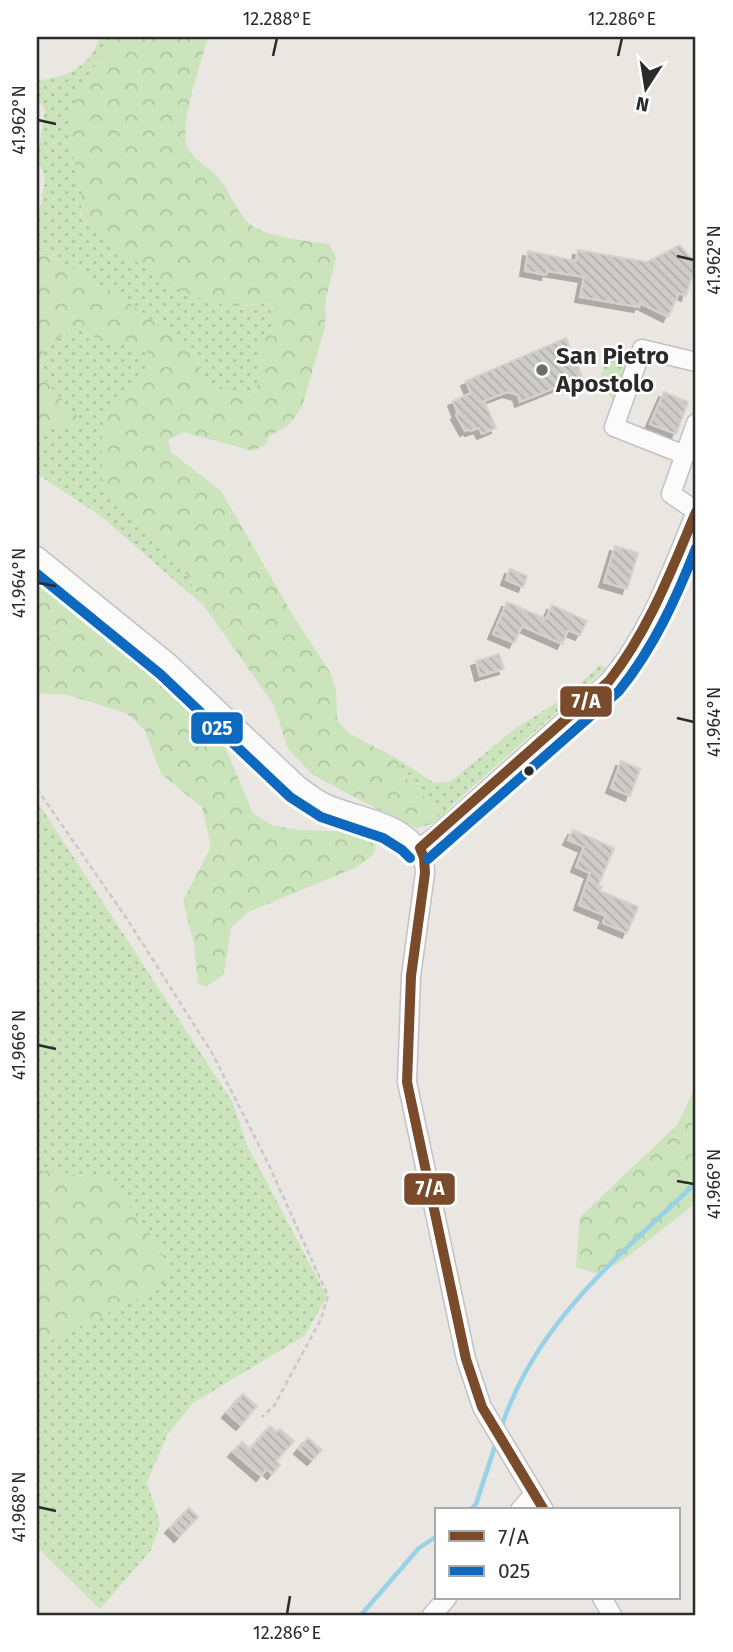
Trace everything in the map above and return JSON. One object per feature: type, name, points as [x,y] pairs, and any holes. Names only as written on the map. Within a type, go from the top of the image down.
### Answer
[{"type":"street","points":[[685,455],[614,426],[642,349],[696,362]]},
{"type":"street","points":[[420,848],[609,681],[629,658],[643,634],[696,511],[671,495],[696,423]]},
{"type":"street","points":[[37,556],[169,663],[299,786],[324,803],[394,828],[420,848],[425,873],[411,976],[407,1082],[466,1359],[482,1407],[543,1508]]},
{"type":"street","points":[[522,1508],[534,1494]]},
{"type":"street","points":[[432,1615],[445,1600]]},
{"type":"street","points":[[602,1600],[612,1615]]},
{"type":"path","points":[[37,789],[127,919],[212,1053],[268,1163],[328,1296],[321,1319],[274,1406],[262,1417]]},
{"type":"green space","points":[[99,37],[114,37],[72,152],[83,196],[80,215],[246,306],[271,303],[277,307],[274,321],[261,346],[257,392],[252,397],[210,387],[194,354],[131,304],[65,264],[37,251],[37,216],[45,177],[37,159],[45,110],[37,101],[37,80],[57,77],[76,69],[91,55]]},
{"type":"green space","points":[[114,37],[208,37],[187,117],[187,147],[198,161],[217,176],[241,215],[251,225],[278,235],[329,244],[336,257],[326,298],[325,327],[302,407],[289,425],[269,436],[266,444],[253,451],[183,432],[168,440],[171,452],[221,491],[294,617],[331,674],[336,690],[337,720],[348,733],[396,758],[404,776],[438,810],[438,822],[417,828],[313,775],[288,749],[274,705],[204,606],[177,558],[108,494],[100,474],[103,421],[150,363],[146,351],[94,337],[86,327],[64,334],[44,351],[40,375],[78,417],[75,425],[37,432],[37,251],[65,264],[131,304],[194,354],[210,387],[251,397],[257,392],[261,346],[274,321],[277,307],[271,303],[216,303],[183,291],[148,270],[85,224],[81,214],[82,193],[72,152],[72,116],[74,104],[83,85]]},
{"type":"green space","points":[[86,326],[94,337],[147,351],[151,363],[108,494],[177,558],[204,606],[101,516],[37,474],[37,432],[75,425],[40,375],[44,351],[64,334]]},
{"type":"green space","points":[[611,350],[633,353],[612,400],[600,377]]},
{"type":"green space","points":[[37,575],[179,692],[223,743],[253,813],[272,825],[297,830],[364,832],[376,842],[374,854],[357,867],[248,912],[231,928],[224,974],[206,987],[198,984],[194,943],[183,901],[211,847],[202,807],[161,774],[145,730],[126,713],[68,695],[37,693]]},
{"type":"green space","points":[[601,665],[605,669],[450,807],[438,822],[438,810],[404,776],[396,758],[434,783],[450,782],[516,728],[564,698]]},
{"type":"green space","points":[[37,801],[233,1103],[247,1145],[327,1297],[304,1336],[193,1403],[167,1435],[147,1483],[160,1523],[151,1550],[100,1609],[37,1547],[37,1347],[155,1290],[173,1274],[109,1179],[37,1170]]},
{"type":"green space","points":[[696,1086],[696,1203],[623,1260],[598,1274],[576,1267],[580,1217],[677,1125]]},
{"type":"green space","points":[[37,1170],[109,1179],[150,1234],[173,1274],[155,1290],[37,1347]]},
{"type":"building","points":[[680,245],[692,260],[693,272],[686,296],[679,293],[668,317],[640,303],[639,307],[580,297],[584,277],[547,271],[546,275],[525,271],[528,251],[576,261],[578,250],[647,262]]},
{"type":"building","points":[[566,338],[582,377],[520,402],[518,395],[507,392],[484,401],[496,428],[482,434],[479,428],[465,431],[456,415],[458,414],[453,401],[471,393],[466,381]]},
{"type":"building","points":[[664,392],[688,402],[676,434],[650,424]]},
{"type":"building","points":[[615,546],[638,553],[627,589],[604,582]]},
{"type":"building","points":[[510,569],[527,576],[523,587],[506,580]]},
{"type":"building","points":[[507,602],[546,619],[552,605],[587,621],[580,635],[568,630],[562,644],[522,626],[514,643],[493,634]]},
{"type":"building","points":[[499,654],[504,669],[480,676],[476,661]]},
{"type":"building","points":[[621,761],[640,769],[630,796],[611,788]]},
{"type":"building","points":[[573,830],[614,848],[598,886],[602,887],[600,891],[638,907],[627,933],[603,923],[606,916],[579,905],[590,873],[576,867],[584,847],[568,840]]},
{"type":"building","points":[[243,1394],[257,1406],[241,1425],[227,1413]]},
{"type":"building","points":[[270,1426],[277,1432],[280,1429],[294,1441],[276,1461],[280,1465],[272,1474],[267,1469],[261,1476],[233,1452],[242,1442],[250,1449]]},
{"type":"building","points":[[308,1438],[322,1450],[312,1460],[299,1449]]},
{"type":"building","points":[[189,1508],[198,1517],[179,1537],[170,1528]]},
{"type":"waterway","points":[[501,1428],[516,1390],[535,1355],[558,1323],[609,1265],[696,1183]]},
{"type":"waterway","points":[[472,1508],[476,1504],[496,1443]]},
{"type":"waterway","points":[[361,1615],[419,1548],[435,1537]]},
{"type":"transit line","name":"7/A","points":[[420,848],[609,681],[648,621],[696,512]]},
{"type":"transit line","name":"025","points":[[428,859],[619,691],[663,622],[696,548]]},
{"type":"transit line","name":"025","points":[[37,574],[160,674],[290,797],[321,817],[383,838],[410,858]]},
{"type":"transit line","name":"7/A","points":[[420,848],[425,873],[411,976],[407,1082],[466,1359],[482,1407],[543,1508]]},
{"type":"place","name":"San Pietro Apostolo","points":[[542,370]]}]
